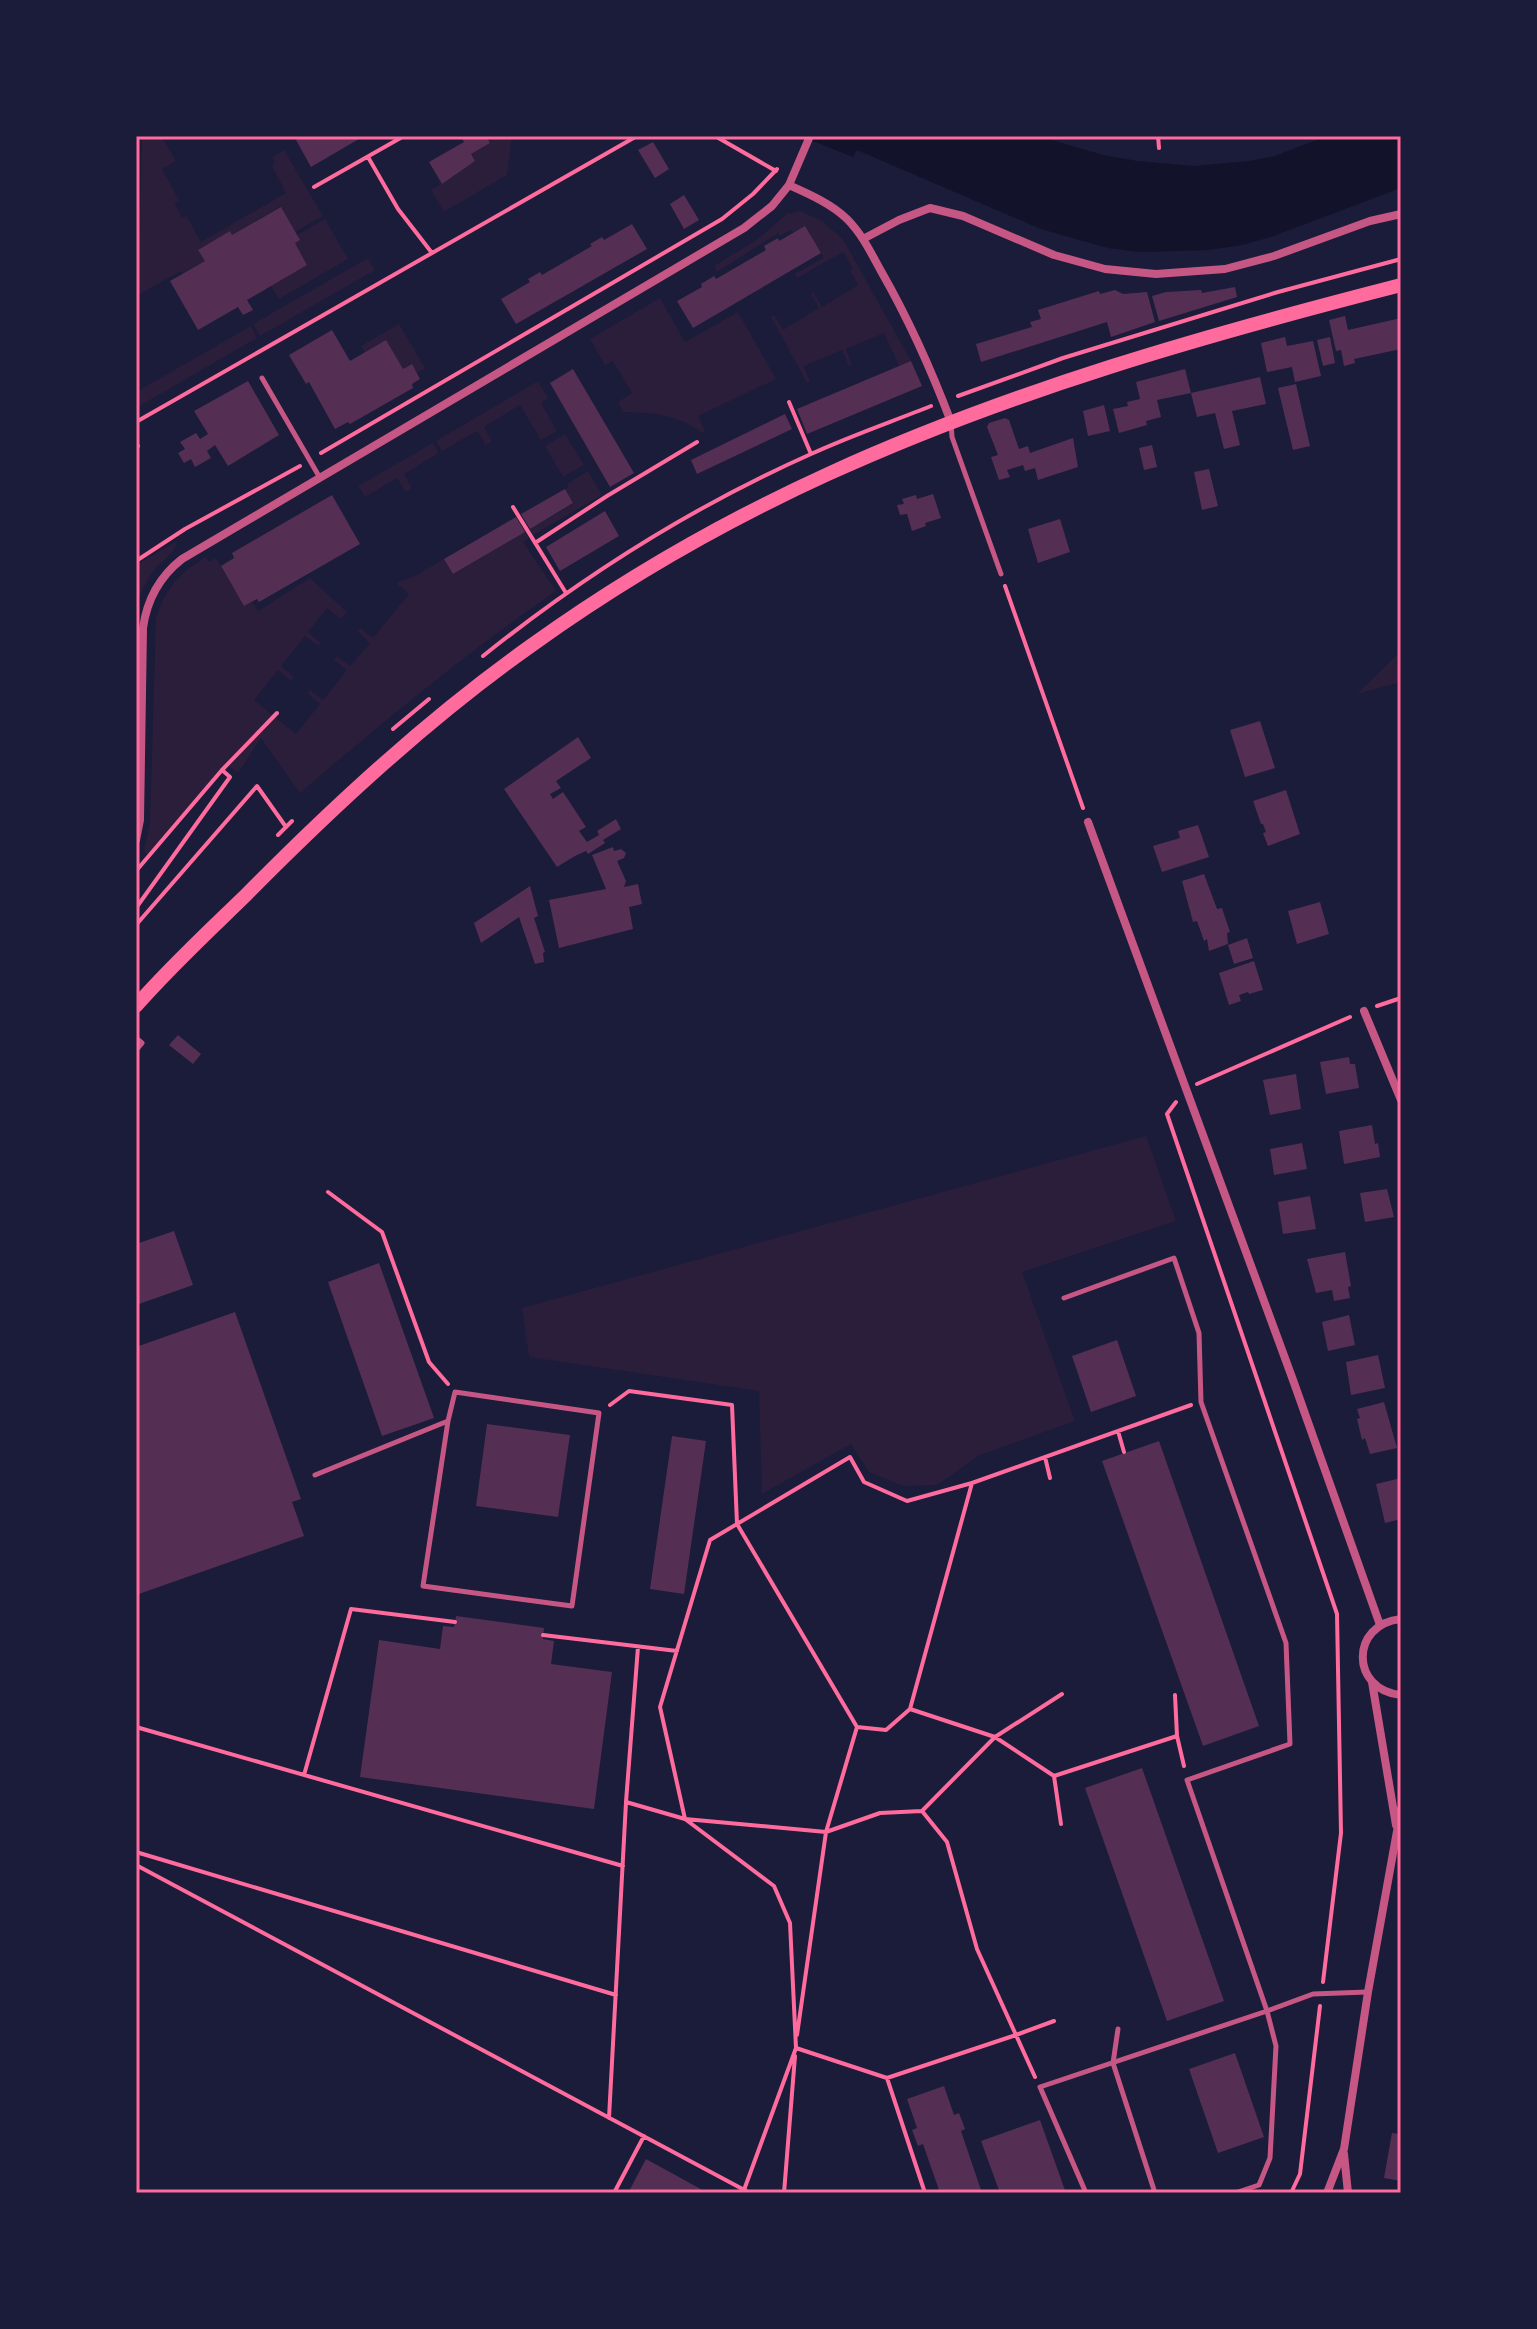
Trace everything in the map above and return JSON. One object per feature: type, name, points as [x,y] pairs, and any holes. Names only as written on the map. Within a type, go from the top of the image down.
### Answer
[{"type":"main road","points":[[136,1006],[306,835],[428,725],[531,645],[636,576],[738,518],[828,474],[951,422],[1121,363],[1284,315],[1401,285]]},
{"type":"street","points":[[136,840],[140,820],[143,628],[151,596],[165,574],[182,559],[744,228],[772,206],[789,185],[810,136]]},
{"type":"street","points":[[789,185],[824,202],[847,219],[863,239],[915,333],[951,422]]},
{"type":"street","points":[[863,239],[930,208],[963,216],[1054,255],[1105,269],[1156,274],[1225,269],[1274,256],[1370,221],[1401,214]]},
{"type":"street","points":[[1088,822],[1380,1625]]},
{"type":"street","points":[[1364,1011],[1401,1100]]},
{"type":"street","points":[[1401,1619],[1380,1625],[1370,1634],[1362,1658],[1372,1682],[1380,1689],[1401,1695]]},
{"type":"street","points":[[1372,1682],[1397,1833]]},
{"type":"street","points":[[1327,2193],[1344,2149],[1401,1809]]},
{"type":"street","points":[[1344,2149],[1348,2193]]},
{"type":"lane","points":[[262,378],[320,478]]},
{"type":"lane","points":[[951,422],[952,437],[1001,574]]},
{"type":"lane","points":[[136,1038],[142,1043],[136,1050]]},
{"type":"lane","points":[[1064,1298],[1174,1258],[1199,1333],[1201,1402],[1286,1643],[1290,1744],[1187,1780],[1267,2011],[1276,2046],[1270,2158],[1259,2185],[1235,2193]]},
{"type":"lane","points":[[455,1392],[599,1413],[572,1606],[423,1586],[455,1392]]},
{"type":"lane","points":[[315,1475],[448,1421]]},
{"type":"lane","points":[[1086,2193],[1040,2087],[1313,1994],[1368,1992]]},
{"type":"lane","points":[[1118,2029],[1113,2063],[1155,2193]]},
{"type":"path","points":[[314,187],[404,136]]},
{"type":"path","points":[[136,422],[637,136]]},
{"type":"path","points":[[715,136],[776,171]]},
{"type":"path","points":[[1158,136],[1159,148]]},
{"type":"path","points":[[368,157],[398,209],[432,253]]},
{"type":"path","points":[[136,561],[185,529],[722,219],[776,171],[782,159]]},
{"type":"path","points":[[943,402],[1063,358],[1278,292],[1401,259]]},
{"type":"path","points":[[789,402],[811,454]]},
{"type":"path","points":[[535,543],[697,442]]},
{"type":"path","points":[[513,507],[566,593]]},
{"type":"path","points":[[1001,574],[1088,822]]},
{"type":"path","points":[[136,871],[222,770],[277,713]]},
{"type":"path","points":[[136,908],[230,777],[222,770]]},
{"type":"path","points":[[136,925],[257,786],[286,827]]},
{"type":"path","points":[[1186,1089],[1364,1011],[1401,998]]},
{"type":"path","points":[[328,1192],[382,1232],[429,1362],[455,1392]]},
{"type":"path","points":[[599,1413],[629,1391],[732,1405],[737,1524],[857,1727],[826,1832],[796,2048],[784,2193]]},
{"type":"path","points":[[136,1865],[747,2192],[796,2048],[790,1923],[774,1886],[685,1819],[660,1707],[710,1540],[850,1457],[864,1482],[907,1501],[972,1483],[1201,1402]]},
{"type":"path","points":[[1118,1431],[1124,1452]]},
{"type":"path","points":[[1045,1457],[1050,1478]]},
{"type":"path","points":[[857,1727],[886,1730],[910,1709],[972,1483]]},
{"type":"path","points":[[304,1775],[351,1609],[455,1622]]},
{"type":"path","points":[[543,1635],[677,1651]]},
{"type":"path","points":[[609,2118],[626,1802],[638,1647]]},
{"type":"path","points":[[626,1802],[685,1819],[826,1832],[880,1813],[922,1811],[995,1737],[1062,1694]]},
{"type":"path","points":[[1175,1695],[1177,1736],[1187,1780]]},
{"type":"path","points":[[910,1709],[995,1737],[1054,1776],[1061,1824]]},
{"type":"path","points":[[136,1727],[623,1866]]},
{"type":"path","points":[[1054,1776],[1177,1736]]},
{"type":"path","points":[[922,1811],[947,1842],[977,1949],[1040,2087]]},
{"type":"path","points":[[136,1852],[616,1995]]},
{"type":"path","points":[[796,2048],[887,2078],[1054,2021]]},
{"type":"path","points":[[887,2078],[925,2193]]},
{"type":"path","points":[[614,2193],[644,2136]]},
{"type":"shaded area","points":[[142,136],[166,137],[163,139],[176,161],[162,169],[179,200],[175,204],[182,217],[187,216],[201,242],[286,193],[272,166],[275,163],[272,157],[284,150],[323,216],[295,232],[280,207],[232,235],[230,232],[199,249],[205,261],[138,295]]},
{"type":"shaded area","points":[[486,136],[512,136],[507,175],[444,212],[431,190],[475,161],[471,154],[490,143]]},
{"type":"shaded area","points":[[800,136],[1038,136],[1103,155],[1194,166],[1275,156],[1327,136],[1401,136],[1401,188],[1242,245],[1209,250],[1140,252],[1108,248],[1041,229],[857,150],[853,157]]},
{"type":"shaded area","points":[[800,211],[822,221],[843,239],[911,361],[899,366],[884,333],[846,349],[852,365],[849,366],[842,350],[804,366],[810,382],[807,383],[771,317],[774,315],[783,330],[819,308],[811,294],[813,292],[822,307],[858,285],[843,252],[797,278],[795,274],[823,258],[821,252],[790,230],[780,236],[778,233],[717,272],[714,266],[758,239],[787,214]]},
{"type":"shaded area","points":[[325,219],[348,259],[279,299],[271,286],[307,265],[295,243],[297,235]]},
{"type":"shaded area","points":[[368,258],[375,270],[260,336],[253,324]]},
{"type":"shaded area","points":[[660,298],[685,342],[738,312],[776,379],[698,416],[705,431],[703,433],[665,416],[623,412],[618,402],[632,393],[613,361],[605,365],[590,339]]},
{"type":"shaded area","points":[[399,324],[425,368],[417,373],[411,364],[403,369],[365,352],[361,346]]},
{"type":"shaded area","points":[[251,326],[257,338],[136,408],[136,392]]},
{"type":"shaded area","points":[[538,381],[548,398],[541,403],[557,431],[541,440],[520,405],[484,427],[492,441],[486,445],[477,431],[442,451],[436,441]]},
{"type":"shaded area","points":[[565,434],[584,465],[563,477],[545,446]]},
{"type":"shaded area","points":[[433,443],[439,453],[404,474],[412,488],[406,492],[397,478],[365,497],[358,486]]},
{"type":"shaded area","points":[[588,471],[602,495],[533,535],[530,529],[573,504],[565,489],[567,484]]},
{"type":"shaded area","points":[[525,532],[529,538],[523,542],[556,591],[425,689],[300,793],[261,738],[238,773],[226,764],[147,854],[144,851],[150,822],[156,618],[169,590],[188,569],[206,557],[209,562],[216,558],[244,606],[252,601],[258,611],[310,578],[347,612],[341,619],[327,608],[308,632],[321,643],[318,646],[305,636],[281,666],[294,677],[291,681],[278,670],[254,700],[296,734],[320,704],[307,693],[310,690],[323,700],[347,670],[334,660],[337,656],[350,666],[370,643],[357,631],[360,628],[373,638],[409,594],[396,583],[444,559],[454,574]]},
{"type":"shaded area","points":[[177,541],[171,553],[151,574],[136,605],[136,565]]},
{"type":"shaded area","points":[[1401,651],[1401,682],[1357,694]]},
{"type":"shaded area","points":[[1146,1136],[1176,1221],[1022,1272],[1075,1421],[980,1455],[937,1485],[903,1486],[869,1472],[851,1444],[762,1494],[759,1391],[529,1357],[522,1308]]},
{"type":"building","points":[[303,136],[364,136],[311,167],[296,140]]},
{"type":"building","points":[[461,136],[486,136],[490,143],[471,154],[475,161],[442,184],[429,162],[464,142]]},
{"type":"building","points":[[653,142],[669,169],[655,178],[638,150]]},
{"type":"building","points":[[684,195],[699,220],[684,229],[670,204]]},
{"type":"building","points":[[281,207],[300,240],[295,243],[307,265],[247,300],[253,310],[243,315],[238,307],[198,330],[170,281],[205,261],[198,250]]},
{"type":"building","points":[[632,224],[647,249],[516,324],[501,299],[530,282],[528,279],[540,272],[542,275],[602,237],[604,240]]},
{"type":"building","points":[[805,226],[821,253],[693,328],[677,301],[714,276],[716,279],[766,250],[764,246]]},
{"type":"building","points":[[1235,287],[1237,297],[1159,321],[1152,296],[1166,292],[1201,290],[1202,293]]},
{"type":"building","points":[[1115,290],[1123,294],[1147,292],[1155,322],[1111,337],[1107,322],[981,362],[976,344],[1032,327],[1030,322],[1041,319],[1038,310],[1099,291],[1100,294]]},
{"type":"building","points":[[1345,316],[1348,330],[1401,318],[1401,349],[1354,359],[1355,363],[1344,366],[1341,350],[1336,351],[1329,320]]},
{"type":"building","points":[[332,330],[350,361],[386,340],[403,369],[412,364],[420,379],[412,384],[413,388],[350,424],[348,422],[335,429],[309,382],[306,384],[289,355]]},
{"type":"building","points":[[1285,337],[1287,346],[1313,341],[1321,376],[1295,382],[1292,367],[1267,372],[1261,343]]},
{"type":"building","points":[[1330,337],[1335,363],[1323,366],[1317,340]]},
{"type":"building","points":[[911,361],[922,386],[807,434],[797,409]]},
{"type":"building","points":[[573,369],[634,473],[610,487],[550,383]]},
{"type":"building","points":[[1185,369],[1191,393],[1157,400],[1161,417],[1146,421],[1147,425],[1119,433],[1113,409],[1140,399],[1136,382]]},
{"type":"building","points":[[1260,377],[1266,404],[1232,411],[1240,445],[1224,449],[1215,413],[1197,417],[1191,393]]},
{"type":"building","points":[[248,381],[279,435],[228,466],[215,445],[207,451],[211,458],[195,467],[191,459],[184,463],[178,453],[185,449],[180,442],[196,433],[200,439],[208,434],[194,411]]},
{"type":"building","points":[[1296,384],[1310,446],[1293,450],[1278,388]]},
{"type":"building","points":[[1104,405],[1110,431],[1088,436],[1083,411]]},
{"type":"building","points":[[785,414],[792,429],[697,474],[691,460]]},
{"type":"building","points":[[1005,418],[1009,420],[1019,449],[1028,446],[1030,453],[1073,438],[1078,467],[1038,480],[1035,468],[1025,471],[1023,465],[1007,470],[1010,477],[999,480],[991,457],[998,455],[987,427],[989,423]]},
{"type":"building","points":[[1152,445],[1157,467],[1144,470],[1139,448]]},
{"type":"building","points":[[1209,469],[1218,506],[1202,510],[1194,472]]},
{"type":"building","points":[[565,489],[573,503],[530,529],[521,514]]},
{"type":"building","points":[[933,494],[941,518],[912,531],[907,514],[900,515],[897,505],[904,504],[902,499]]},
{"type":"building","points":[[332,495],[360,544],[259,602],[257,599],[244,606],[221,566],[234,558],[232,553]]},
{"type":"building","points":[[605,511],[619,536],[560,571],[546,547]]},
{"type":"building","points":[[516,517],[525,532],[453,574],[444,559]]},
{"type":"building","points":[[1060,519],[1070,552],[1038,563],[1028,529]]},
{"type":"building","points":[[1260,721],[1275,768],[1245,777],[1230,730]]},
{"type":"building","points":[[578,737],[591,758],[556,781],[561,788],[550,794],[553,799],[563,792],[586,827],[579,831],[587,842],[599,835],[597,831],[616,819],[621,829],[588,854],[586,851],[557,867],[504,789]]},
{"type":"building","points":[[1286,790],[1300,834],[1268,846],[1263,833],[1266,832],[1253,801]]},
{"type":"building","points":[[1198,825],[1209,857],[1162,872],[1153,846],[1180,838],[1178,831]]},
{"type":"building","points":[[613,847],[614,851],[621,849],[626,853],[624,858],[617,861],[626,881],[624,887],[638,884],[642,904],[629,907],[633,929],[559,948],[549,900],[606,889],[592,855]]},
{"type":"building","points":[[1204,874],[1217,909],[1222,908],[1230,932],[1227,933],[1228,944],[1209,951],[1207,939],[1204,941],[1197,921],[1193,922],[1182,881]]},
{"type":"building","points":[[530,886],[538,916],[534,918],[545,952],[544,962],[535,964],[519,917],[481,943],[474,923]]},
{"type":"building","points":[[1320,902],[1329,934],[1297,944],[1288,911]]},
{"type":"building","points":[[1247,938],[1253,958],[1234,964],[1228,945]]},
{"type":"building","points":[[1254,961],[1263,990],[1239,995],[1241,1001],[1229,1005],[1219,973]]},
{"type":"building","points":[[178,1035],[201,1054],[193,1064],[169,1045]]},
{"type":"building","points":[[1349,1057],[1350,1064],[1355,1064],[1359,1088],[1326,1094],[1320,1062]]},
{"type":"building","points":[[1296,1074],[1301,1109],[1270,1115],[1263,1080]]},
{"type":"building","points":[[1372,1125],[1380,1157],[1344,1164],[1339,1131]]},
{"type":"building","points":[[1302,1143],[1307,1169],[1274,1175],[1270,1149]]},
{"type":"building","points":[[1387,1189],[1394,1217],[1365,1222],[1360,1193]]},
{"type":"building","points":[[1310,1196],[1316,1229],[1283,1234],[1278,1202]]},
{"type":"building","points":[[174,1231],[193,1285],[136,1305],[136,1244]]},
{"type":"building","points":[[1345,1252],[1350,1298],[1334,1301],[1332,1290],[1316,1293],[1307,1259]]},
{"type":"building","points":[[379,1263],[434,1418],[382,1436],[328,1282]]},
{"type":"building","points":[[235,1312],[301,1499],[292,1502],[304,1536],[136,1595],[136,1347]]},
{"type":"building","points":[[1349,1315],[1355,1345],[1328,1351],[1322,1322]]},
{"type":"building","points":[[1117,1340],[1136,1396],[1091,1412],[1072,1356]]},
{"type":"building","points":[[1378,1355],[1385,1388],[1351,1395],[1346,1362]]},
{"type":"building","points":[[1384,1402],[1397,1448],[1370,1454],[1365,1438],[1362,1440],[1357,1409]]},
{"type":"building","points":[[487,1424],[570,1435],[558,1517],[476,1506]]},
{"type":"building","points":[[672,1436],[706,1441],[684,1594],[650,1589]]},
{"type":"building","points":[[1159,1441],[1259,1726],[1203,1746],[1102,1461]]},
{"type":"building","points":[[1401,1478],[1401,1519],[1385,1523],[1376,1484]]},
{"type":"building","points":[[456,1616],[544,1628],[543,1639],[554,1641],[551,1664],[612,1672],[594,1809],[360,1777],[379,1640],[440,1649],[443,1626],[454,1627]]},
{"type":"building","points":[[1142,1768],[1224,2001],[1167,2021],[1085,1788]]},
{"type":"building","points":[[1235,2053],[1264,2137],[1218,2153],[1189,2069]]},
{"type":"building","points":[[944,2086],[954,2115],[959,2113],[965,2129],[961,2131],[982,2193],[940,2193],[923,2144],[918,2146],[912,2130],[917,2128],[907,2099]]},
{"type":"building","points":[[1040,2120],[1066,2193],[1000,2193],[981,2141]]},
{"type":"building","points":[[1392,2133],[1401,2134],[1401,2181],[1384,2178]]},
{"type":"building","points":[[646,2159],[708,2193],[628,2193]]}]
